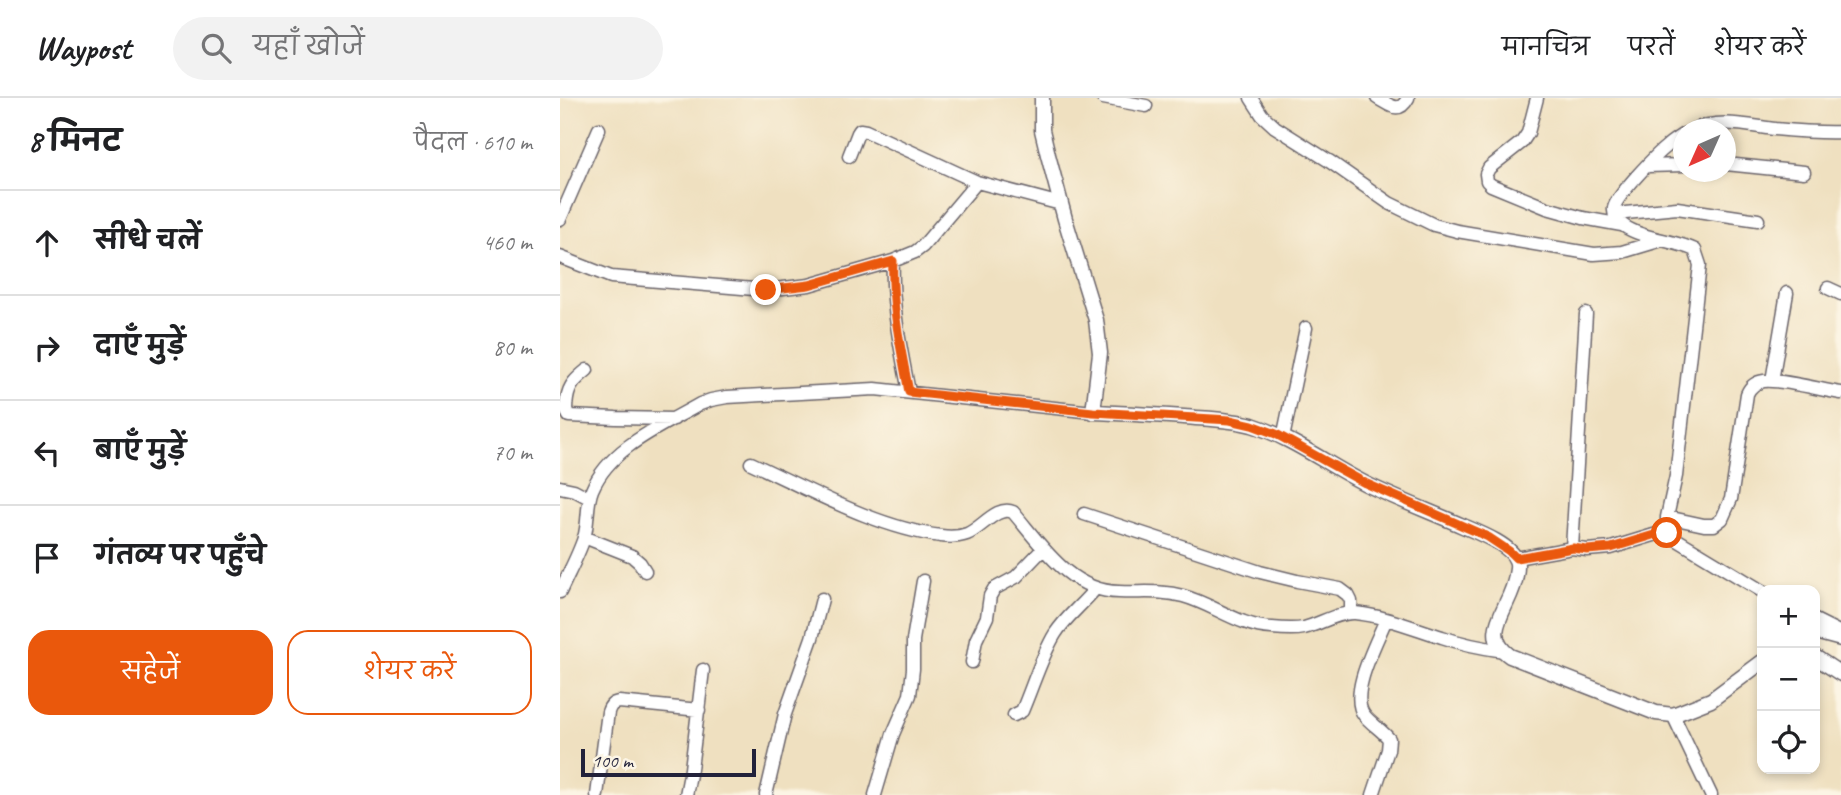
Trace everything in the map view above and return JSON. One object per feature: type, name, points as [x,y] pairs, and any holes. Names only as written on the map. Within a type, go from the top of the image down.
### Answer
[{"type":"street","points":[[1042,98],[1042,130],[1096,320],[1100,354],[1093,412]]},
{"type":"street","points":[[1102,98],[1146,106]]},
{"type":"street","points":[[1251,98],[1267,120],[1286,135],[1329,161],[1389,204],[1434,225],[1594,254],[1622,252],[1662,240]]},
{"type":"street","points":[[1377,98],[1399,108],[1408,98]]},
{"type":"street","points":[[1537,98],[1528,133],[1522,142],[1489,168],[1486,174],[1491,185],[1547,208],[1618,219],[1662,240],[1686,245],[1695,250],[1700,265],[1676,477],[1667,517],[1667,531],[1757,588]]},
{"type":"street","points":[[1736,125],[1807,132],[1841,132]]},
{"type":"street","points":[[560,219],[599,129]]},
{"type":"street","points":[[849,156],[858,132],[866,131],[977,182],[1061,204]]},
{"type":"street","points":[[1618,219],[1614,208],[1622,192],[1673,142]]},
{"type":"street","points":[[1647,166],[1673,165]]},
{"type":"street","points":[[1736,165],[1804,172]]},
{"type":"street","points":[[560,257],[611,277],[766,290],[809,285],[915,253],[977,182]]},
{"type":"street","points":[[1618,219],[1676,208],[1758,220]]},
{"type":"street","points":[[893,261],[894,310],[909,392]]},
{"type":"street","points":[[1828,288],[1841,294]]},
{"type":"street","points":[[1772,381],[1787,293]]},
{"type":"street","points":[[1573,548],[1586,314]]},
{"type":"street","points":[[1283,438],[1306,328]]},
{"type":"street","points":[[587,370],[568,389],[566,413],[569,416],[675,419]]},
{"type":"street","points":[[1667,517],[1704,525],[1714,525],[1722,520],[1731,499],[1747,394],[1754,384],[1772,381],[1841,390]]},
{"type":"street","points":[[560,592],[584,537],[589,519],[589,498],[598,478],[627,447],[711,400],[874,389],[1093,412],[1230,420],[1252,425],[1283,438],[1365,483],[1488,537],[1509,551],[1516,558],[1515,585],[1495,633],[1496,640],[1510,656],[1656,713],[1672,715],[1711,700],[1757,666]]},
{"type":"street","points":[[751,463],[884,522],[940,536],[962,536],[999,512],[1009,510],[1049,557],[1069,574],[1095,589],[1119,592],[1155,591],[1186,596],[1239,620],[1269,628],[1303,628],[1351,613],[1372,615],[1469,645],[1504,651]]},
{"type":"street","points":[[560,487],[589,498]]},
{"type":"street","points":[[1084,514],[1260,572],[1340,589],[1351,601],[1351,613]]},
{"type":"street","points":[[1516,558],[1573,548],[1611,548],[1667,531]]},
{"type":"street","points":[[584,537],[632,556],[645,571]]},
{"type":"street","points":[[972,662],[976,640],[989,611],[992,592],[1016,577],[1043,549]]},
{"type":"street","points":[[875,795],[893,734],[909,695],[913,669],[913,640],[923,582]]},
{"type":"street","points":[[1014,715],[1022,711],[1054,636],[1064,621],[1095,589]]},
{"type":"street","points":[[766,795],[785,714],[812,638],[822,599]]},
{"type":"street","points":[[1373,795],[1389,739],[1365,716],[1359,706],[1359,693],[1386,620]]},
{"type":"street","points":[[1820,622],[1841,633]]},
{"type":"street","points":[[1820,634],[1841,640]]},
{"type":"street","points":[[1820,660],[1841,674]]},
{"type":"street","points":[[686,795],[703,670]]},
{"type":"street","points":[[597,795],[610,706],[619,702],[699,710]]},
{"type":"street","points":[[1672,715],[1711,795]]},
{"type":"route","points":[[766,290],[809,285],[893,261],[894,310],[909,392],[1093,412],[1230,420],[1252,425],[1276,434],[1365,483],[1488,537],[1516,558],[1573,548],[1611,548],[1667,533]]}]
